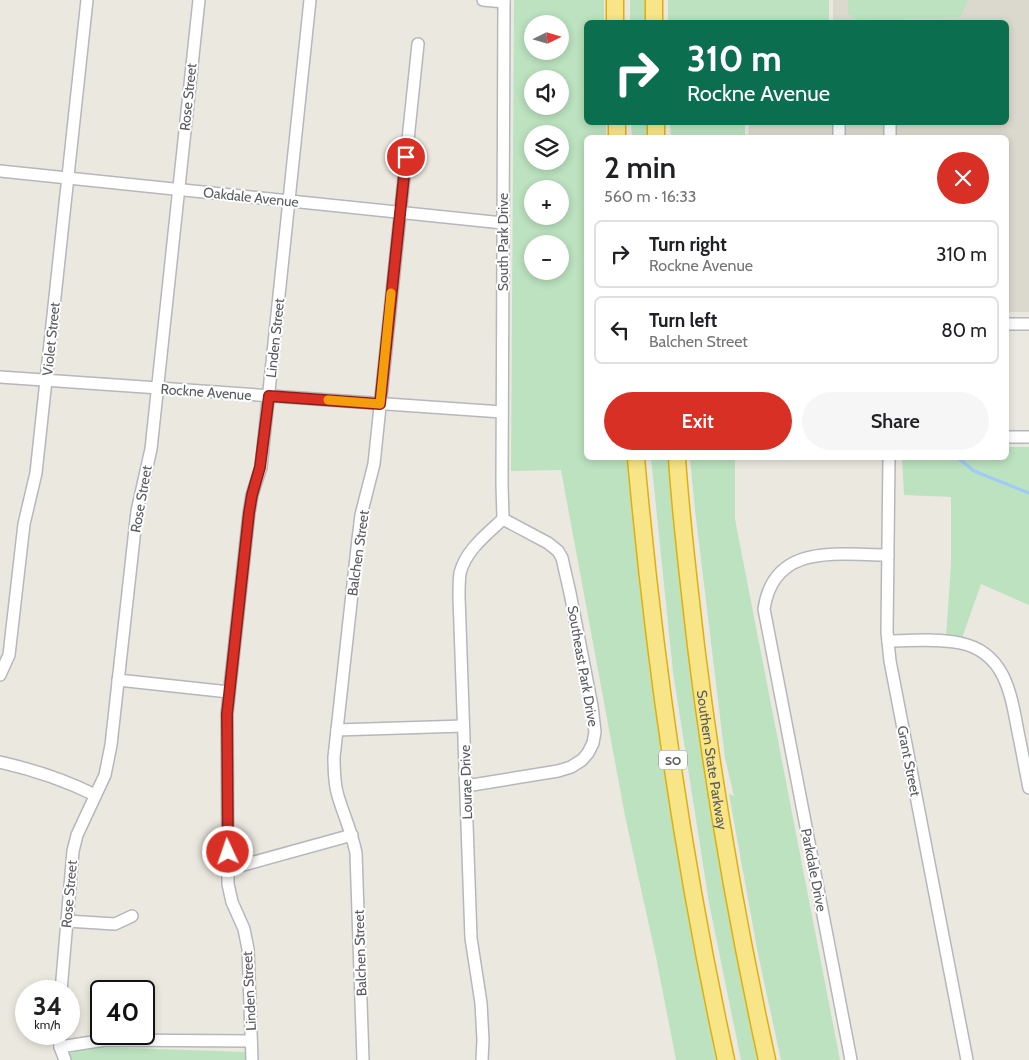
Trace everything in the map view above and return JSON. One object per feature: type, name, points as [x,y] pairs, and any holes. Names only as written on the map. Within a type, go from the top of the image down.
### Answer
[{"type":"highway","points":[[615,0],[615,20]]},
{"type":"highway","name":"SO","points":[[636,460],[651,600],[677,792],[693,888],[726,1060]]},
{"type":"highway","name":"Southern State Parkway","points":[[677,460],[692,607],[714,775],[735,899],[767,1060]]},
{"type":"street","name":"Violet Street","points":[[0,675],[9,655],[24,524],[36,473],[87,0]]},
{"type":"street","name":"Rose Street","points":[[62,980],[73,851],[77,835],[105,775],[111,746],[137,511],[151,448],[199,0]]},
{"type":"street","name":"Linden Street","points":[[252,1060],[248,949],[244,930],[232,902],[228,884],[227,714],[249,513],[260,467],[269,396],[310,0]]},
{"type":"street","points":[[483,0],[504,1]]},
{"type":"street","name":"South Park Drive","points":[[503,519],[504,1]]},
{"type":"street","name":"Balchen Street","points":[[364,1060],[358,878],[352,835],[335,782],[334,757],[361,515],[374,464],[418,44]]},
{"type":"street","name":"Oakdale Avenue","points":[[0,171],[503,223]]},
{"type":"street","points":[[1009,324],[1029,324]]},
{"type":"street","name":"Rockne Avenue","points":[[0,377],[502,412]]},
{"type":"street","points":[[1009,437],[1029,437]]},
{"type":"street","name":"Grant Street","points":[[889,460],[888,641],[896,694],[968,1060]]},
{"type":"street","name":"Lourae Drive","points":[[482,1060],[481,1003],[471,938],[458,597],[460,575],[464,562],[471,550],[503,519]]},
{"type":"street","name":"Southeast Park Drive","points":[[466,786],[558,771],[571,767],[582,760],[588,753],[593,743],[595,732],[588,687],[562,558],[558,551],[548,543],[503,519]]},
{"type":"street","name":"Parkdale Drive","points":[[851,1060],[764,609],[769,589],[778,575],[796,560],[810,556],[888,555]]},
{"type":"street","points":[[0,619],[13,620]]},
{"type":"street","points":[[888,641],[945,641],[961,643],[978,649],[994,663],[1004,678],[1011,694],[1029,788]]},
{"type":"street","points":[[118,680],[229,692]]},
{"type":"street","points":[[337,730],[463,726]]},
{"type":"street","points":[[0,762],[42,772],[70,782],[95,795]]},
{"type":"street","points":[[229,868],[352,835]]},
{"type":"street","points":[[67,921],[115,924],[132,916]]},
{"type":"street","points":[[65,1060],[60,1047],[104,1040],[251,1041]]},
{"type":"shaded area","points":[[833,0],[1029,0],[1029,312],[1009,312],[1009,135],[748,135],[749,125],[1009,125],[1009,20],[833,20]]},
{"type":"green space","points":[[514,0],[604,0],[604,20],[584,20],[584,125],[606,125],[606,135],[584,135],[584,460],[627,460],[646,623],[666,763],[716,1060],[676,1060],[625,816],[561,470],[511,471]]},
{"type":"green space","points":[[630,0],[649,0],[649,20],[630,20]]},
{"type":"green space","points":[[668,0],[829,0],[829,20],[668,20]]},
{"type":"green space","points":[[848,0],[968,0],[960,17],[858,20],[848,14]]},
{"type":"green space","points":[[631,125],[651,125],[651,135],[632,135]]},
{"type":"green space","points":[[670,125],[745,125],[745,135],[671,135]]},
{"type":"green space","points":[[1009,447],[1029,447],[1029,605],[981,584],[962,638],[946,637],[951,564],[951,497],[904,495],[902,460],[1009,460]]},
{"type":"green space","points":[[651,460],[670,460],[762,1060],[741,1060],[709,903],[673,672]]},
{"type":"green space","points":[[690,460],[735,460],[735,519],[840,1060],[781,1060],[758,954],[729,794],[734,796],[725,758]]},
{"type":"green space","points":[[97,1047],[248,1052],[249,1060],[72,1060],[69,1053]]},
{"type":"waterway","points":[[960,460],[974,471],[1029,493]]},
{"type":"slow traffic","points":[[328,400],[380,404],[391,293]]},
{"type":"route","points":[[228,852],[227,714],[249,513],[260,467],[269,396],[380,404],[406,157]]}]
